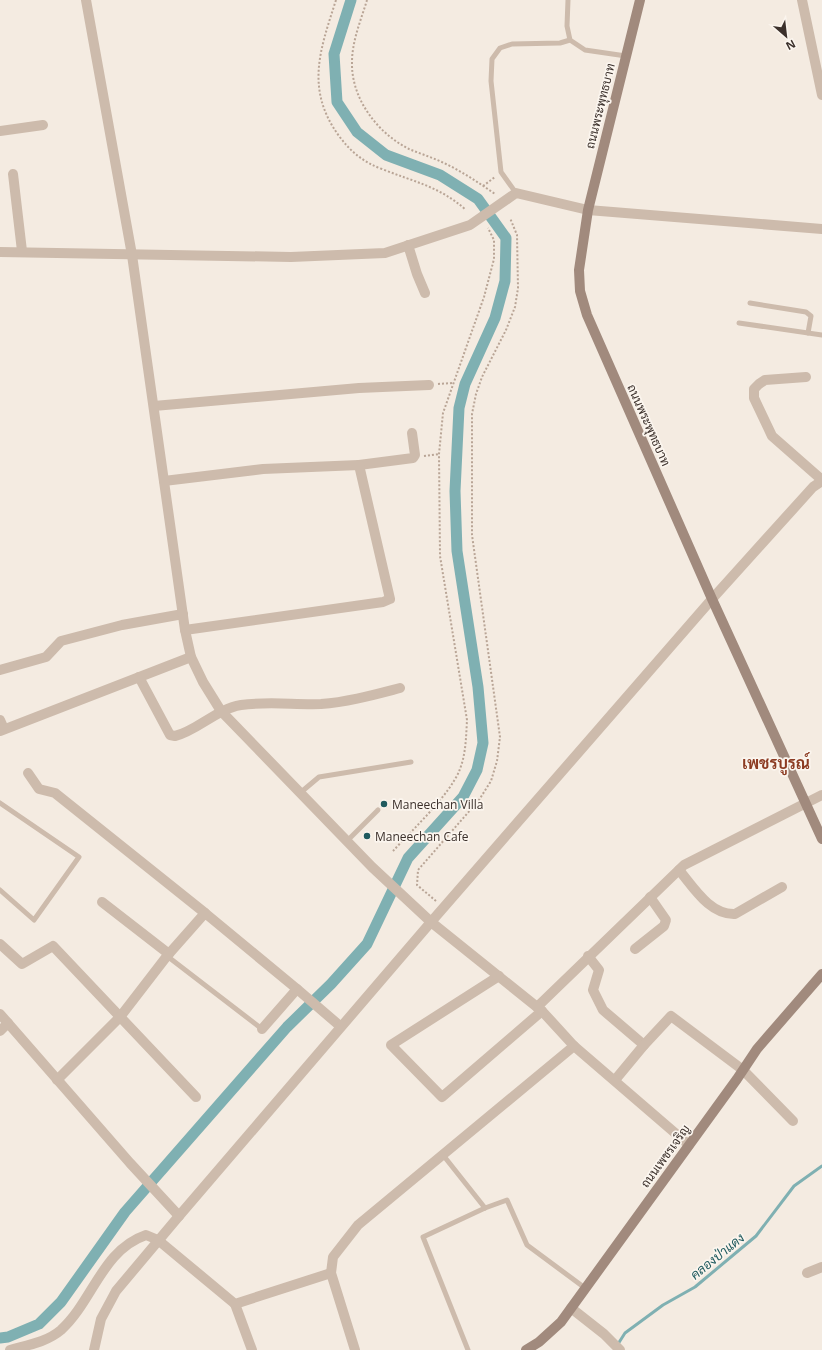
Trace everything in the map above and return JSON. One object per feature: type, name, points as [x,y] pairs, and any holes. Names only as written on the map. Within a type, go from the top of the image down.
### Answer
[{"type":"main road","name":"ถนนพระพุทธบาท","points":[[640,0],[588,210],[578,270],[580,291],[587,315],[712,599],[822,839]]},
{"type":"main road","name":"ถนนเพชรเจริญ","points":[[526,1350],[538,1342],[561,1322],[757,1049],[822,974]]},
{"type":"street","points":[[86,0],[132,255],[183,614],[191,657],[203,682],[221,711],[372,867],[431,922],[540,1009],[574,1046],[615,1080],[688,1145]]},
{"type":"street","points":[[802,0],[822,95]]},
{"type":"street","points":[[0,131],[43,125]]},
{"type":"street","points":[[13,174],[22,251]]},
{"type":"street","points":[[0,252],[22,251],[132,255],[291,257],[385,253],[470,225],[516,193],[588,210],[822,229]]},
{"type":"street","points":[[408,245],[425,293]]},
{"type":"street","points":[[94,1350],[101,1319],[116,1291],[337,1023],[431,922],[712,599],[814,487],[822,481],[772,436],[754,398],[754,389],[758,384],[765,380],[806,377]]},
{"type":"street","points":[[154,406],[359,388],[429,385]]},
{"type":"street","points":[[164,481],[263,469],[359,465],[413,458],[415,455],[412,433]]},
{"type":"street","points":[[186,630],[383,602],[390,599],[359,465]]},
{"type":"street","points":[[0,670],[46,657],[61,641],[122,625],[183,614]]},
{"type":"street","points":[[1,727],[191,657]]},
{"type":"street","points":[[140,677],[170,735],[179,735],[221,711],[240,705],[286,702],[320,704],[352,701],[400,688]]},
{"type":"street","points":[[28,773],[39,789],[55,793],[205,913],[337,1023]]},
{"type":"street","points":[[499,976],[391,1045],[442,1097],[540,1009],[588,956],[684,865],[806,805],[822,795]]},
{"type":"street","points":[[679,870],[707,903],[719,912],[726,914],[735,914],[782,887]]},
{"type":"street","points":[[635,949],[664,926],[666,920],[650,897]]},
{"type":"street","points":[[102,902],[168,955]]},
{"type":"street","points":[[57,1080],[120,1017],[168,955],[205,913]]},
{"type":"street","points":[[0,944],[22,964],[53,946],[196,1097]]},
{"type":"street","points":[[588,956],[600,970],[593,990],[599,1003],[604,1010],[644,1045]]},
{"type":"street","points":[[262,1028],[299,990]]},
{"type":"street","points":[[0,1014],[130,1163],[179,1216]]},
{"type":"street","points":[[615,1080],[644,1045],[671,1016],[743,1070],[792,1121]]},
{"type":"street","points":[[0,1031],[8,1023]]},
{"type":"street","points":[[355,1350],[331,1273],[333,1257],[358,1225],[574,1046]]},
{"type":"street","points":[[10,1350],[43,1341],[62,1329],[76,1312],[110,1262],[133,1239],[146,1235],[158,1240],[235,1304],[252,1350]]},
{"type":"street","points":[[807,1273],[822,1267]]},
{"type":"street","points":[[235,1304],[331,1273]]},
{"type":"street","points":[[571,1308],[604,1334],[620,1350]]},
{"type":"lane","points":[[568,0],[566,26],[570,40],[585,50],[626,56]]},
{"type":"lane","points":[[516,193],[501,172],[491,82],[492,59],[500,48],[512,44],[560,43],[570,40]]},
{"type":"lane","points":[[750,303],[806,312],[811,316],[808,333]]},
{"type":"lane","points":[[739,323],[822,335]]},
{"type":"lane","points":[[300,793],[319,777],[411,762]]},
{"type":"lane","points":[[0,803],[79,857],[34,920],[0,890]]},
{"type":"lane","points":[[347,841],[378,810]]},
{"type":"lane","points":[[168,955],[262,1028]]},
{"type":"lane","points":[[443,1155],[485,1208]]},
{"type":"lane","points":[[468,1350],[423,1238],[485,1208],[507,1200],[527,1244],[585,1288]]},
{"type":"path","points":[[336,0],[323,41],[319,62],[319,94],[331,125],[351,152],[380,169],[422,182],[455,200],[466,210]]},
{"type":"path","points":[[367,0],[357,32],[352,62],[358,96],[379,128],[408,148],[472,177],[495,194]]},
{"type":"path","points":[[483,186],[501,172]]},
{"type":"path","points":[[444,907],[417,885],[418,870],[479,800],[487,787],[497,761],[500,737],[472,535],[472,414],[476,394],[482,377],[506,330],[515,307],[518,288],[516,235],[510,218]]},
{"type":"path","points":[[394,851],[443,795],[459,770],[466,745],[467,720],[440,556],[440,430],[443,413],[484,297],[494,259],[494,240],[488,228]]},
{"type":"path","points":[[429,385],[453,383]]},
{"type":"waterway","points":[[0,1338],[8,1337],[39,1324],[61,1302],[125,1212],[287,1027],[331,984],[367,944],[408,858],[463,797],[477,770],[483,743],[478,687],[457,551],[455,491],[459,408],[465,384],[495,318],[505,281],[506,238],[478,199],[440,175],[386,155],[357,132],[337,102],[334,54],[351,0]]},
{"type":"waterway","name":"คลองป่าแดง","points":[[618,1344],[625,1333],[663,1305],[695,1287],[756,1236],[794,1186],[822,1166]]},
{"type":"place","name":"Maneechan Villa","points":[[384,804]]},
{"type":"place","name":"Maneechan Cafe","points":[[367,836]]},
{"type":"district","name":"เพชรบูรณ์","points":[[776,763]]}]
